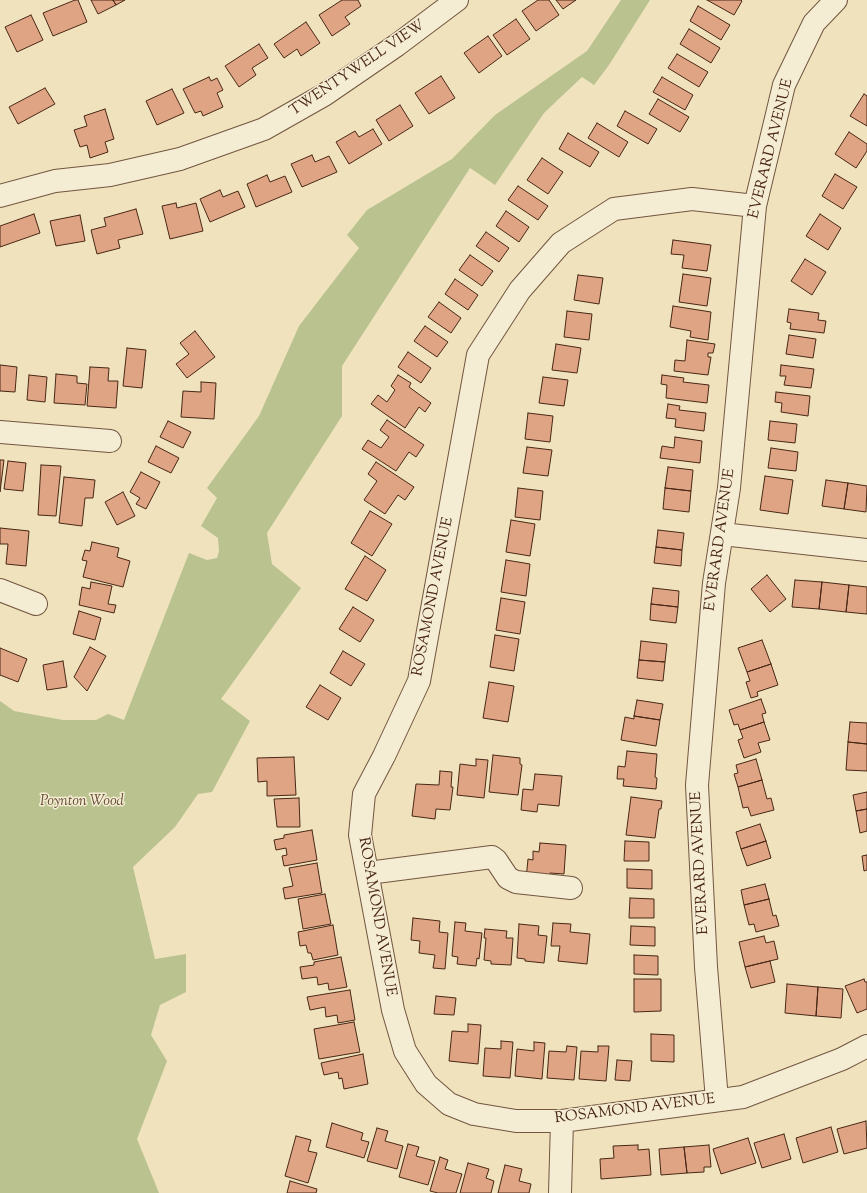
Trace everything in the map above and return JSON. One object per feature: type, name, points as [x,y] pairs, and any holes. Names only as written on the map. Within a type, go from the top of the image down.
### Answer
[{"type":"street","name":"TWENTYWELL VIEW","points":[[0,196],[55,181],[110,176],[180,159],[264,130],[324,95],[397,46],[457,0]]},
{"type":"street","name":"EVERARD AVENUE","points":[[717,1100],[706,967],[697,785],[714,591],[729,488],[755,206],[784,84],[814,23],[836,0]]},
{"type":"street","name":"ROSAMOND AVENUE","points":[[755,206],[692,199],[614,209],[561,242],[520,290],[478,355],[419,681],[364,794],[360,835],[393,1010],[405,1051],[426,1084],[450,1104],[474,1114],[516,1121],[562,1121],[743,1097],[842,1060],[867,1046]]},
{"type":"street","points":[[0,432],[110,441]]},
{"type":"street","points":[[722,534],[867,550]]},
{"type":"street","points":[[0,590],[36,604]]},
{"type":"street","points":[[368,873],[492,858],[496,860],[508,878],[516,882],[571,888]]},
{"type":"street","points":[[560,1193],[562,1121]]},
{"type":"green space","name":"Poynton Wood","points":[[621,0],[650,0],[609,65],[594,85],[582,77],[544,113],[495,185],[470,168],[342,366],[342,416],[267,533],[272,564],[301,588],[221,699],[250,721],[212,792],[198,794],[175,827],[133,867],[155,959],[186,954],[186,992],[160,1005],[151,1035],[167,1061],[137,1139],[159,1193],[0,1193],[0,701],[14,711],[63,720],[96,720],[108,714],[124,720],[189,553],[207,560],[217,558],[219,551],[218,538],[201,526],[217,498],[207,488],[259,416],[299,326],[359,248],[347,235],[367,210],[452,159],[495,115],[587,51]]},
{"type":"building","points":[[78,0],[87,22],[53,36],[43,13]]},
{"type":"building","points":[[91,0],[113,0],[116,5],[98,14]]},
{"type":"building","points":[[113,0],[125,0],[116,5]]},
{"type":"building","points":[[342,0],[358,0],[361,6],[345,17],[350,24],[332,36],[319,15]]},
{"type":"building","points":[[538,0],[549,0],[559,15],[536,31],[522,11]]},
{"type":"building","points":[[556,0],[576,0],[563,9]]},
{"type":"building","points":[[707,0],[741,0],[742,1],[734,15]]},
{"type":"building","points":[[698,6],[730,25],[721,40],[690,21]]},
{"type":"building","points":[[31,15],[43,40],[17,52],[5,27]]},
{"type":"building","points":[[516,19],[530,39],[507,55],[493,35]]},
{"type":"building","points":[[306,22],[320,43],[301,56],[297,49],[284,58],[274,44]]},
{"type":"building","points":[[689,29],[720,48],[711,63],[680,44]]},
{"type":"building","points":[[488,36],[502,56],[479,73],[464,53]]},
{"type":"building","points":[[259,44],[268,58],[252,68],[256,75],[239,87],[225,66]]},
{"type":"building","points":[[677,54],[708,72],[699,87],[668,68]]},
{"type":"building","points":[[441,76],[455,98],[429,114],[415,93]]},
{"type":"building","points":[[209,77],[211,81],[217,78],[223,90],[217,93],[223,107],[203,116],[201,111],[195,113],[183,89]]},
{"type":"building","points":[[662,77],[693,95],[685,110],[653,92]]},
{"type":"building","points":[[45,88],[55,104],[18,124],[9,107]]},
{"type":"building","points":[[172,89],[184,113],[157,125],[146,101]]},
{"type":"building","points":[[864,94],[867,96],[867,126],[850,116]]},
{"type":"building","points":[[658,99],[689,117],[680,132],[649,114]]},
{"type":"building","points":[[400,105],[413,126],[389,141],[376,120]]},
{"type":"building","points":[[105,109],[114,139],[105,142],[108,152],[90,158],[87,145],[80,147],[74,130],[87,126],[84,116]]},
{"type":"building","points":[[625,111],[657,129],[648,144],[617,126]]},
{"type":"building","points":[[597,123],[628,142],[619,157],[588,138]]},
{"type":"building","points":[[373,129],[382,144],[349,164],[336,142],[355,131],[359,137]]},
{"type":"building","points":[[849,132],[867,144],[867,151],[856,168],[835,154]]},
{"type":"building","points":[[568,133],[599,152],[590,167],[559,149]]},
{"type":"building","points":[[312,155],[315,162],[329,156],[337,172],[302,187],[291,164]]},
{"type":"building","points":[[542,158],[563,172],[548,194],[527,180]]},
{"type":"building","points":[[835,174],[857,187],[843,209],[822,196]]},
{"type":"building","points":[[267,175],[270,182],[285,176],[292,192],[256,207],[247,184]]},
{"type":"building","points":[[518,186],[548,206],[538,220],[508,200]]},
{"type":"building","points":[[220,190],[223,197],[238,191],[245,207],[210,222],[200,199]]},
{"type":"building","points":[[176,203],[177,208],[196,203],[203,231],[170,239],[162,206]]},
{"type":"building","points":[[136,209],[143,234],[118,240],[120,248],[97,254],[91,230],[106,226],[104,218]]},
{"type":"building","points":[[506,211],[529,227],[519,242],[496,226]]},
{"type":"building","points":[[34,214],[40,233],[0,247],[0,226]]},
{"type":"building","points":[[820,214],[841,228],[828,250],[806,236]]},
{"type":"building","points":[[80,215],[85,241],[56,246],[50,221]]},
{"type":"building","points":[[486,232],[509,248],[499,262],[476,246]]},
{"type":"building","points":[[673,240],[711,245],[707,271],[682,268],[684,255],[671,254]]},
{"type":"building","points":[[470,255],[493,271],[482,286],[459,270]]},
{"type":"building","points":[[805,259],[826,272],[812,295],[791,281]]},
{"type":"building","points":[[683,274],[711,278],[707,306],[679,302]]},
{"type":"building","points":[[578,275],[603,278],[599,304],[574,300]]},
{"type":"building","points":[[455,279],[478,295],[468,310],[445,294]]},
{"type":"building","points":[[439,302],[461,318],[451,333],[428,317]]},
{"type":"building","points":[[673,306],[711,312],[708,340],[690,337],[691,331],[670,327]]},
{"type":"building","points":[[789,309],[819,313],[818,320],[826,321],[824,333],[790,329],[791,323],[787,322]]},
{"type":"building","points":[[567,311],[592,314],[589,340],[564,337]]},
{"type":"building","points":[[425,326],[448,342],[437,357],[414,341]]},
{"type":"building","points":[[195,331],[215,357],[187,378],[176,364],[189,354],[180,343]]},
{"type":"building","points":[[789,335],[816,339],[813,358],[786,354]]},
{"type":"building","points":[[687,340],[715,344],[713,353],[708,353],[708,357],[711,357],[708,375],[674,371],[675,360],[685,361]]},
{"type":"building","points":[[556,344],[581,348],[577,373],[552,370]]},
{"type":"building","points":[[127,348],[146,350],[142,388],[123,386]]},
{"type":"building","points":[[408,352],[431,368],[421,383],[398,367]]},
{"type":"building","points":[[0,365],[17,367],[15,392],[0,391]]},
{"type":"building","points":[[781,365],[814,369],[811,388],[784,385],[786,376],[780,376]]},
{"type":"building","points":[[90,367],[109,368],[108,381],[118,381],[116,408],[87,406]]},
{"type":"building","points":[[56,374],[77,376],[77,383],[87,384],[85,405],[54,403]]},
{"type":"building","points":[[29,375],[47,377],[45,402],[27,400]]},
{"type":"building","points":[[398,375],[411,383],[409,387],[431,403],[425,412],[419,407],[405,428],[371,404],[378,395],[387,402],[395,390],[391,386]]},
{"type":"building","points":[[662,375],[684,378],[683,382],[709,385],[707,403],[666,398],[667,385],[661,384]]},
{"type":"building","points":[[543,377],[568,380],[564,406],[539,403]]},
{"type":"building","points":[[201,382],[216,383],[214,419],[181,417],[183,391],[201,392]]},
{"type":"building","points":[[776,392],[810,396],[808,416],[781,412],[782,403],[775,402]]},
{"type":"building","points":[[668,404],[680,406],[679,410],[706,413],[704,431],[675,427],[676,419],[666,418]]},
{"type":"building","points":[[528,413],[553,416],[550,442],[525,439]]},
{"type":"building","points":[[387,420],[424,445],[416,457],[409,452],[396,471],[362,449],[368,440],[381,448],[389,437],[380,430]]},
{"type":"building","points":[[168,421],[191,432],[183,448],[160,437]]},
{"type":"building","points":[[770,421],[797,424],[795,443],[768,440]]},
{"type":"building","points":[[675,437],[702,441],[700,463],[660,458],[662,446],[674,448]]},
{"type":"building","points":[[156,446],[179,458],[171,473],[148,462]]},
{"type":"building","points":[[527,447],[552,450],[548,476],[523,473]]},
{"type":"building","points":[[771,448],[798,452],[796,471],[768,468]]},
{"type":"building","points":[[0,460],[4,460],[0,492]]},
{"type":"building","points":[[8,461],[26,463],[23,491],[4,489]]},
{"type":"building","points":[[376,462],[414,487],[405,500],[398,495],[385,514],[364,500],[377,481],[368,474]]},
{"type":"building","points":[[41,465],[61,466],[56,516],[38,515]]},
{"type":"building","points":[[668,467],[693,470],[691,491],[665,488]]},
{"type":"building","points":[[141,472],[160,482],[146,509],[136,504],[140,498],[130,492]]},
{"type":"building","points":[[765,476],[793,480],[788,514],[760,510]]},
{"type":"building","points":[[64,477],[95,480],[93,498],[85,498],[82,526],[59,523]]},
{"type":"building","points":[[826,480],[848,483],[844,509],[822,506]]},
{"type":"building","points":[[848,483],[867,486],[866,512],[844,509]]},
{"type":"building","points":[[518,488],[543,491],[540,520],[515,517]]},
{"type":"building","points":[[665,488],[691,491],[689,512],[663,509]]},
{"type":"building","points":[[123,492],[135,516],[117,525],[105,502]]},
{"type":"building","points":[[370,511],[392,524],[372,556],[351,543]]},
{"type":"building","points":[[511,520],[535,524],[530,556],[506,552]]},
{"type":"building","points":[[0,528],[29,531],[26,566],[6,564],[8,544],[0,544]]},
{"type":"building","points":[[658,530],[684,533],[682,550],[656,547]]},
{"type":"building","points":[[92,542],[119,548],[117,557],[130,561],[123,587],[83,577],[87,561],[82,560],[85,550],[90,551]]},
{"type":"building","points":[[656,547],[682,550],[681,566],[654,563]]},
{"type":"building","points":[[365,556],[386,570],[367,601],[345,589]]},
{"type":"building","points":[[506,560],[530,564],[526,596],[501,592]]},
{"type":"building","points":[[767,575],[786,599],[770,612],[751,589]]},
{"type":"building","points":[[795,580],[822,582],[819,609],[792,607]]},
{"type":"building","points":[[91,582],[112,586],[108,604],[116,605],[114,613],[79,605],[82,587],[90,589]]},
{"type":"building","points":[[822,582],[849,585],[846,612],[819,609]]},
{"type":"building","points":[[849,585],[867,587],[867,614],[846,612]]},
{"type":"building","points":[[653,588],[679,591],[678,607],[651,604]]},
{"type":"building","points":[[501,598],[525,602],[520,634],[496,630]]},
{"type":"building","points":[[651,604],[678,607],[676,623],[650,620]]},
{"type":"building","points":[[353,607],[374,620],[360,642],[339,629]]},
{"type":"building","points":[[79,611],[101,618],[95,640],[73,634]]},
{"type":"building","points":[[495,635],[519,639],[514,671],[490,667]]},
{"type":"building","points":[[762,640],[771,664],[747,672],[738,648]]},
{"type":"building","points":[[641,641],[667,644],[665,662],[639,660]]},
{"type":"building","points":[[90,647],[106,656],[87,691],[74,677]]},
{"type":"building","points":[[0,648],[27,659],[18,682],[0,675]]},
{"type":"building","points":[[343,651],[365,664],[351,686],[330,673]]},
{"type":"building","points":[[639,660],[665,662],[663,681],[637,678]]},
{"type":"building","points":[[63,661],[67,687],[47,690],[43,665]]},
{"type":"building","points":[[771,664],[778,685],[757,692],[758,696],[751,698],[746,682],[750,681],[747,672]]},
{"type":"building","points":[[489,682],[514,686],[508,722],[483,718]]},
{"type":"building","points":[[320,685],[341,698],[328,720],[306,707]]},
{"type":"building","points":[[761,699],[766,713],[762,714],[764,722],[740,730],[738,724],[734,725],[729,710]]},
{"type":"building","points":[[637,700],[663,704],[660,720],[634,716]]},
{"type":"building","points":[[634,716],[660,720],[656,746],[621,740],[625,717],[634,719]]},
{"type":"building","points":[[764,722],[770,740],[758,743],[761,752],[744,758],[738,740],[743,738],[740,730]]},
{"type":"building","points":[[850,722],[867,723],[867,744],[848,742]]},
{"type":"building","points":[[848,742],[867,744],[867,771],[846,770]]},
{"type":"building","points":[[627,751],[657,754],[655,777],[657,778],[656,789],[623,786],[624,779],[617,779],[618,766],[625,767]]},
{"type":"building","points":[[493,755],[520,758],[520,764],[522,765],[518,795],[489,792]]},
{"type":"building","points":[[294,757],[296,795],[267,796],[267,781],[258,782],[257,758]]},
{"type":"building","points":[[476,759],[488,760],[484,798],[457,795],[460,764],[476,766]]},
{"type":"building","points":[[756,759],[762,780],[738,787],[734,774],[738,773],[736,765]]},
{"type":"building","points":[[440,771],[452,772],[451,787],[453,787],[450,810],[436,809],[435,819],[412,816],[416,784],[439,785]]},
{"type":"building","points":[[535,774],[562,776],[559,806],[538,804],[537,812],[521,810],[523,789],[533,790]]},
{"type":"building","points":[[762,780],[767,799],[771,798],[774,810],[751,816],[748,807],[743,808],[738,787]]},
{"type":"building","points":[[867,792],[867,809],[856,811],[853,795]]},
{"type":"building","points":[[631,797],[662,801],[661,809],[659,809],[655,838],[626,835]]},
{"type":"building","points":[[299,798],[300,827],[277,827],[274,799]]},
{"type":"building","points":[[867,809],[867,831],[860,833],[856,811]]},
{"type":"building","points":[[760,824],[766,841],[741,849],[736,832]]},
{"type":"building","points":[[312,830],[317,860],[284,866],[282,856],[287,855],[286,848],[276,850],[274,840],[284,838],[284,835]]},
{"type":"building","points":[[625,841],[649,842],[649,861],[624,861]]},
{"type":"building","points":[[766,841],[771,858],[747,866],[741,849]]},
{"type":"building","points":[[540,843],[566,845],[564,874],[550,873],[550,881],[526,879],[528,859],[533,860],[533,851],[539,852]]},
{"type":"building","points":[[867,855],[867,870],[864,871],[862,856]]},
{"type":"building","points":[[317,863],[322,893],[285,899],[283,888],[293,886],[289,868]]},
{"type":"building","points":[[627,869],[652,870],[652,889],[627,888]]},
{"type":"building","points":[[765,884],[769,899],[744,905],[741,890]]},
{"type":"building","points":[[325,894],[331,924],[303,929],[298,899]]},
{"type":"building","points":[[630,898],[654,899],[654,918],[629,918]]},
{"type":"building","points":[[769,899],[773,916],[776,915],[779,926],[756,932],[754,924],[749,925],[744,905]]},
{"type":"building","points":[[413,918],[440,921],[439,932],[448,933],[445,969],[433,968],[435,955],[419,953],[420,941],[411,940]]},
{"type":"building","points":[[455,922],[466,923],[465,931],[482,933],[479,959],[477,958],[476,966],[457,964],[458,957],[452,956]]},
{"type":"building","points":[[553,923],[571,924],[570,932],[590,934],[587,964],[558,961],[560,946],[551,946]]},
{"type":"building","points":[[519,924],[539,926],[538,935],[547,936],[544,963],[525,961],[525,959],[517,958]]},
{"type":"building","points":[[333,925],[338,955],[313,960],[311,953],[308,953],[306,945],[300,946],[298,932]]},
{"type":"building","points":[[631,926],[655,927],[655,946],[630,945]]},
{"type":"building","points":[[485,929],[507,931],[506,938],[513,938],[511,965],[491,964],[491,961],[484,960],[486,938],[484,938]]},
{"type":"building","points":[[764,936],[766,943],[774,941],[778,959],[745,967],[739,942]]},
{"type":"building","points":[[634,955],[658,956],[658,975],[634,974]]},
{"type":"building","points":[[341,957],[347,987],[329,990],[328,983],[318,985],[317,977],[302,979],[300,967],[314,965],[314,962]]},
{"type":"building","points":[[770,961],[775,982],[751,988],[745,967]]},
{"type":"building","points":[[634,979],[661,979],[661,1011],[634,1012]]},
{"type":"building","points":[[864,979],[865,982],[867,982],[867,1009],[857,1013],[845,986]]},
{"type":"building","points":[[787,984],[818,987],[816,1016],[785,1013]]},
{"type":"building","points":[[818,987],[843,989],[841,1018],[816,1016]]},
{"type":"building","points":[[350,990],[355,1020],[338,1023],[337,1015],[326,1017],[325,1007],[310,1010],[307,997]]},
{"type":"building","points":[[436,996],[456,998],[454,1015],[434,1014]]},
{"type":"building","points":[[354,1022],[360,1052],[319,1059],[314,1029]]},
{"type":"building","points":[[468,1024],[481,1025],[478,1064],[449,1061],[452,1031],[468,1032]]},
{"type":"building","points":[[651,1034],[674,1035],[674,1062],[651,1061]]},
{"type":"building","points":[[501,1041],[513,1042],[510,1078],[483,1076],[485,1048],[501,1049]]},
{"type":"building","points":[[534,1042],[545,1043],[542,1079],[515,1076],[517,1049],[534,1051]]},
{"type":"building","points":[[567,1046],[577,1047],[574,1080],[547,1078],[549,1051],[566,1052]]},
{"type":"building","points":[[598,1046],[609,1046],[606,1081],[579,1079],[581,1051],[598,1052]]},
{"type":"building","points":[[363,1054],[368,1084],[344,1089],[342,1078],[339,1079],[338,1072],[324,1075],[321,1063]]},
{"type":"building","points":[[617,1060],[632,1061],[630,1081],[615,1080]]},
{"type":"building","points":[[866,1121],[867,1148],[844,1154],[837,1129]]},
{"type":"building","points":[[332,1123],[363,1133],[361,1140],[369,1142],[364,1158],[326,1147]]},
{"type":"building","points":[[831,1127],[838,1152],[803,1163],[796,1138]]},
{"type":"building","points":[[377,1128],[388,1131],[385,1141],[403,1146],[397,1169],[367,1161]]},
{"type":"building","points":[[784,1134],[791,1159],[762,1168],[754,1143]]},
{"type":"building","points":[[296,1136],[311,1140],[308,1151],[317,1153],[308,1183],[285,1176]]},
{"type":"building","points":[[748,1138],[756,1163],[721,1174],[713,1149]]},
{"type":"building","points":[[408,1144],[419,1147],[416,1156],[435,1161],[428,1185],[399,1177]]},
{"type":"building","points":[[638,1145],[638,1150],[649,1149],[651,1175],[601,1179],[600,1159],[614,1158],[613,1146]]},
{"type":"building","points":[[709,1145],[711,1167],[704,1167],[704,1172],[687,1173],[684,1147]]},
{"type":"building","points":[[684,1147],[687,1173],[661,1175],[659,1149]]},
{"type":"building","points":[[440,1157],[448,1160],[445,1169],[462,1174],[456,1193],[438,1193],[430,1191]]},
{"type":"building","points":[[468,1163],[489,1169],[486,1178],[494,1181],[491,1193],[460,1193]]},
{"type":"building","points":[[505,1165],[522,1169],[519,1181],[531,1184],[529,1193],[498,1193]]},
{"type":"building","points":[[290,1181],[317,1189],[316,1193],[287,1193]]}]
